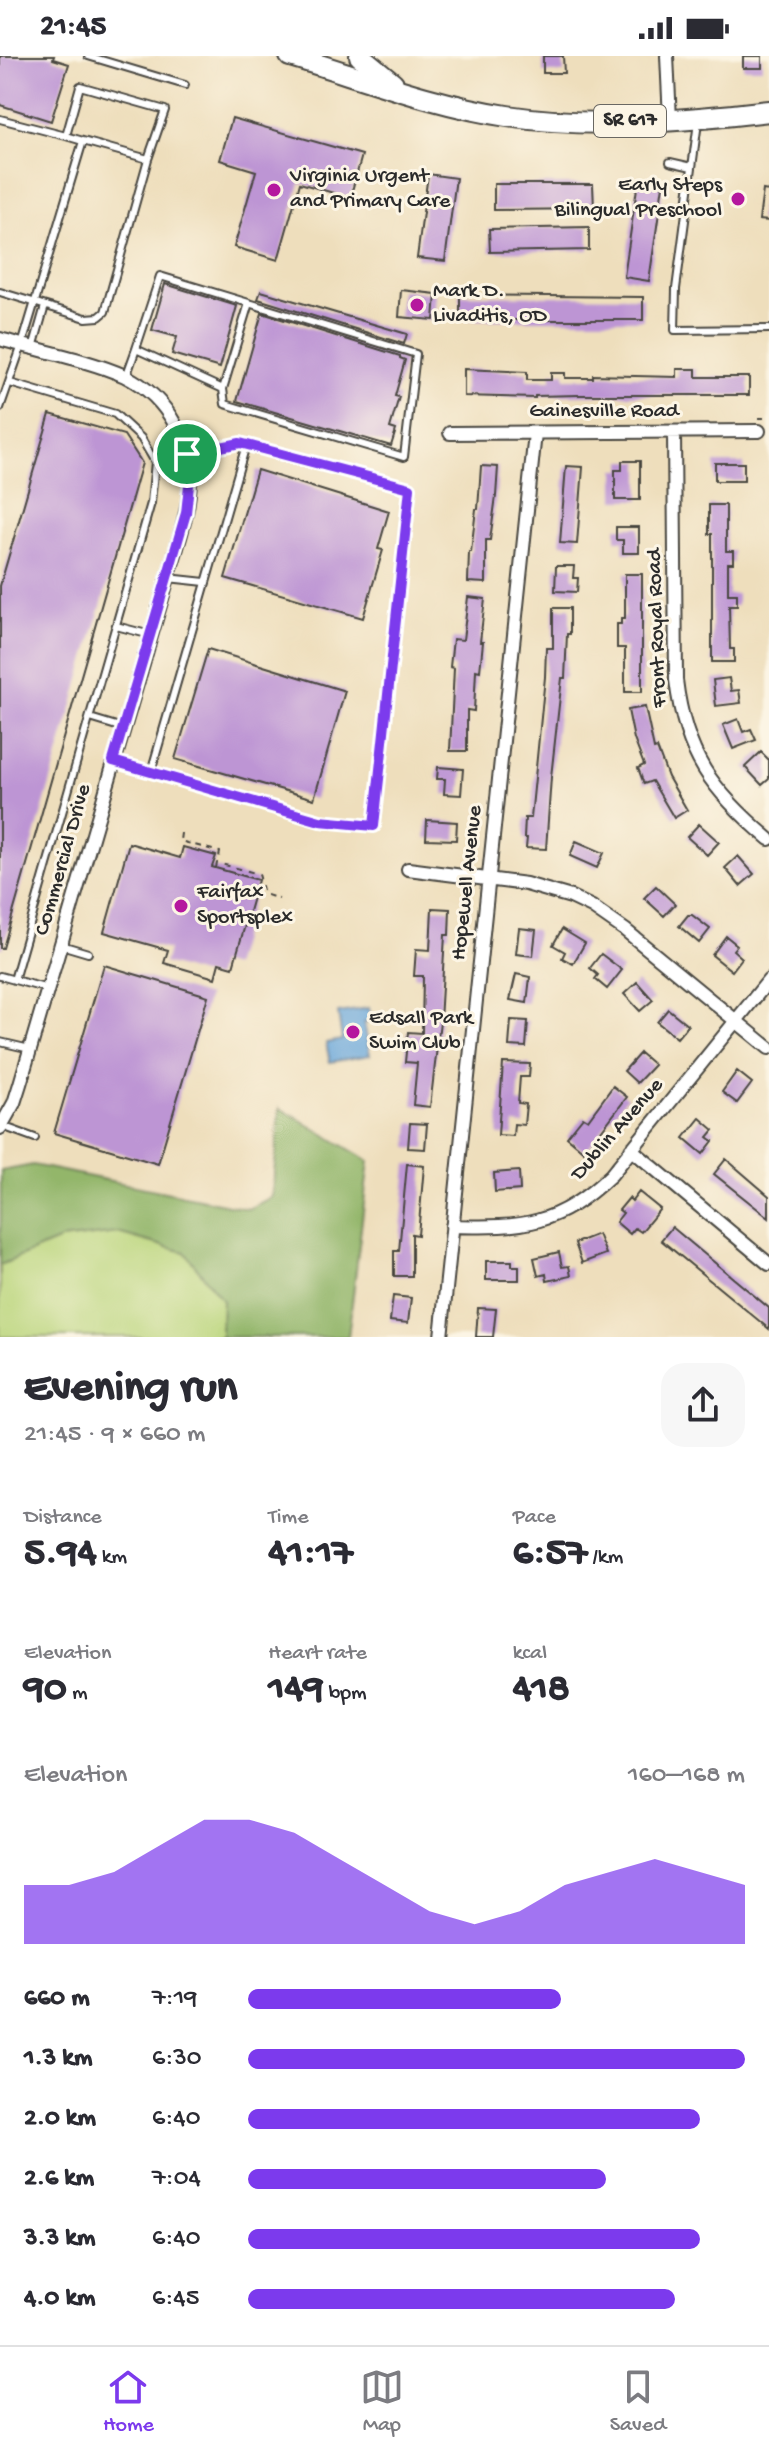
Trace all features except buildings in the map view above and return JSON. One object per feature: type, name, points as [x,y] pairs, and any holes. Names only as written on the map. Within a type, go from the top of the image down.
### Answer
[{"type":"main road","name":"SR 617","points":[[290,56],[468,108],[542,121],[699,119],[769,111]]},
{"type":"main road","points":[[360,56],[399,88]]},
{"type":"street","points":[[667,56],[670,120]]},
{"type":"street","name":"Commercial Drive","points":[[0,339],[126,377],[141,386],[163,406],[179,432],[187,454],[190,476],[189,495],[168,578],[14,1103],[1,1127]]},
{"type":"street","name":"Gainesville Road","points":[[450,433],[759,431]]},
{"type":"street","name":"Front Royal Road","points":[[674,432],[676,680],[679,709],[688,739],[705,773],[729,804],[769,839]]},
{"type":"street","name":"Hopewell Avenue","points":[[441,1337],[535,433]]},
{"type":"street","points":[[408,869],[548,889],[592,907],[625,930],[769,1048]]},
{"type":"street","name":"Dublin Avenue","points":[[452,1226],[513,1226],[556,1216],[591,1194],[769,980]]},
{"type":"street","points":[[631,1149],[769,1264]]},
{"type":"lane","points":[[88,56],[185,85]]},
{"type":"lane","points":[[0,292],[86,318],[99,317],[105,312],[165,110],[80,86],[66,136]]},
{"type":"lane","points":[[0,119],[148,159]]},
{"type":"lane","points":[[699,119],[676,289],[675,330],[769,329]]},
{"type":"lane","points":[[27,347],[34,302],[83,141]]},
{"type":"lane","points":[[670,162],[692,167]]},
{"type":"lane","points":[[126,377],[160,276],[249,303],[416,354],[404,457],[225,404],[223,389],[249,303]]},
{"type":"lane","points":[[0,408],[45,306]]},
{"type":"lane","points":[[136,349],[223,389]]},
{"type":"lane","points":[[10,383],[115,414],[141,438],[155,462],[151,503],[14,980]]},
{"type":"lane","points":[[113,761],[320,821],[374,826],[410,488],[240,443],[187,454]]},
{"type":"lane","points":[[151,772],[246,445]]},
{"type":"lane","points":[[168,578],[205,582]]},
{"type":"lane","points":[[116,626],[151,635]]},
{"type":"lane","points":[[90,718],[123,728]]},
{"type":"lane","points":[[60,945],[88,953]]},
{"type":"lane","points":[[0,976],[48,989]]},
{"type":"lane","points":[[0,1042],[30,1049]]},
{"type":"lane","points":[[1,1127],[35,1138]]},
{"type":"path","points":[[181,833],[180,841],[220,852],[216,868]]},
{"type":"path","points":[[217,863],[259,874],[264,894],[279,899]]},
{"type":"green space","points":[[280,1108],[369,1161],[348,1337],[221,1337],[222,1300],[185,1252],[118,1233],[60,1240],[0,1265],[1,1171],[33,1165],[248,1209],[272,1197]]},
{"type":"green space","points":[[118,1233],[185,1252],[222,1300],[221,1337],[0,1337],[0,1265],[60,1240]]},
{"type":"water","name":"Edsall Park Swim Club","points":[[369,1008],[371,1021],[364,1023],[370,1055],[330,1062],[326,1043],[342,1040],[338,1013]]},
{"type":"place","name":"Virginia Urgent and Primary Care","points":[[274,190]]},
{"type":"place","name":"Early Steps Bilingual Preschool","points":[[738,199]]},
{"type":"place","name":"Mark D. Livaditis, OD","points":[[417,305]]},
{"type":"place","name":"Fairfax Sportsplex","points":[[181,906]]},
{"type":"place","name":"Edsall Park Swim Club","points":[[353,1032]]},
{"type":"route","points":[[240,443],[410,488],[374,826],[320,821],[113,761],[186,513],[190,476],[187,454],[240,443]]}]
